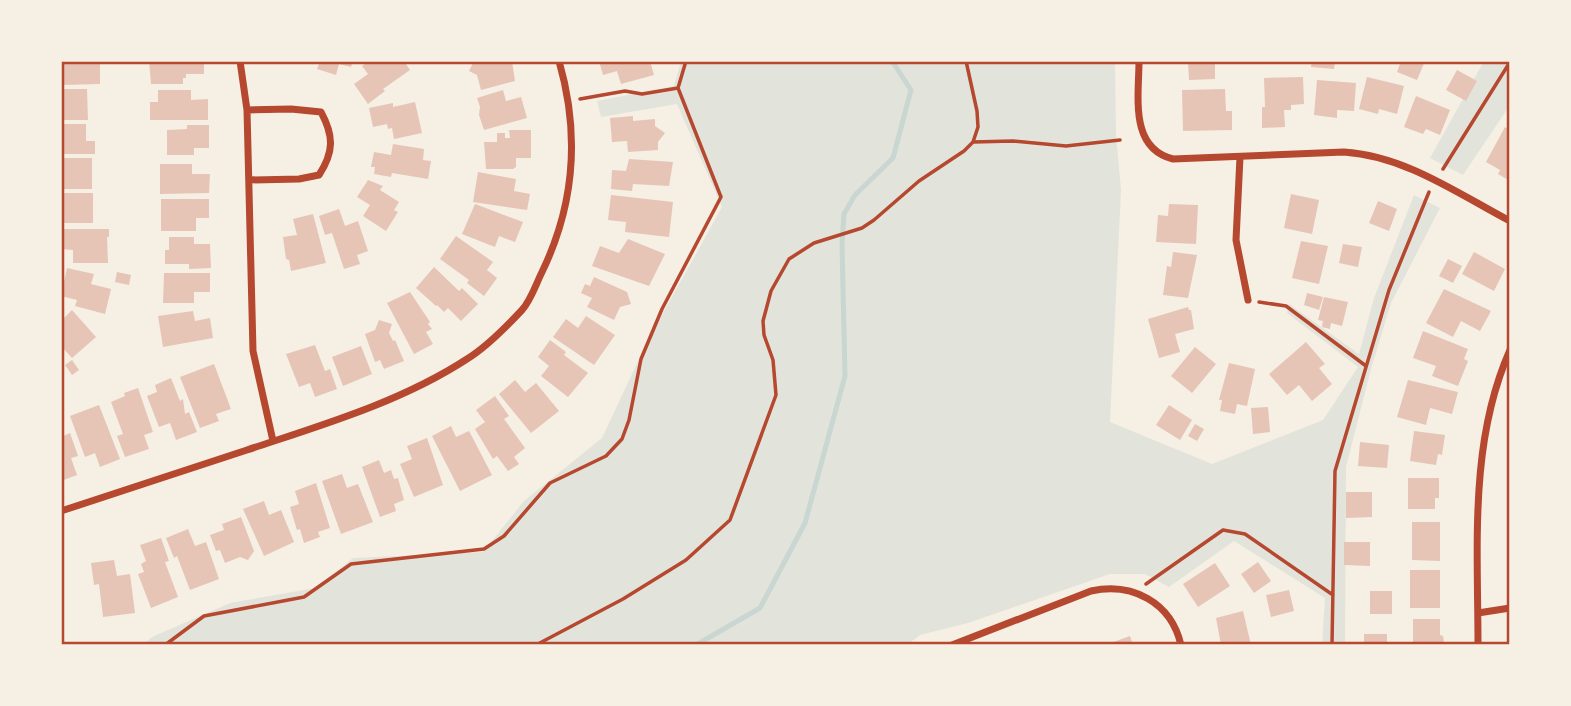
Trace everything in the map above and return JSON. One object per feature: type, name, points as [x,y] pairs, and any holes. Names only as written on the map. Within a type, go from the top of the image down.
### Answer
[{"type":"street","points":[[240,61],[247,110],[253,351],[273,442]]},
{"type":"street","points":[[61,511],[273,442],[400,396],[469,358],[498,332],[524,307],[556,244],[567,196],[572,158],[572,129],[569,100],[559,61]]},
{"type":"street","points":[[1139,61],[1141,126],[1146,141],[1155,152],[1173,159],[1344,152],[1368,155],[1409,167],[1510,221]]},
{"type":"street","points":[[247,110],[291,109],[321,113],[330,129],[330,159],[319,175],[299,179],[249,180]]},
{"type":"street","points":[[1240,157],[1236,240],[1248,300]]},
{"type":"street","points":[[1478,645],[1482,450],[1489,407],[1510,350]]},
{"type":"street","points":[[952,645],[1091,592],[1114,588],[1136,592],[1160,606],[1176,629],[1181,645]]},
{"type":"street","points":[[1478,613],[1510,608]]},
{"type":"path","points":[[165,645],[204,616],[304,597],[351,564],[484,549],[504,536],[550,484],[606,456],[622,439],[629,420],[641,359],[662,309],[721,197],[678,89],[686,61]]},
{"type":"path","points":[[536,645],[623,599],[686,559],[730,520],[776,395],[773,360],[764,335],[765,309],[771,290],[789,259],[805,247],[862,228],[886,212],[919,181],[973,142],[978,127],[977,111],[966,61]]},
{"type":"path","points":[[1443,169],[1510,61]]},
{"type":"path","points":[[569,100],[625,92],[642,94],[678,89]]},
{"type":"path","points":[[973,142],[1013,141],[1066,146],[1120,140]]},
{"type":"path","points":[[1332,645],[1335,471],[1389,290],[1429,192]]},
{"type":"path","points":[[1248,300],[1286,306],[1366,366]]},
{"type":"path","points":[[1136,592],[1223,530],[1245,534],[1333,595]]},
{"type":"shaded area","points":[[681,61],[1115,61],[1116,135],[1121,190],[1110,422],[1212,464],[1323,420],[1358,367],[1287,313],[1289,304],[1359,354],[1374,298],[1414,195],[1440,208],[1391,303],[1346,467],[1345,645],[1322,645],[1325,598],[1234,541],[1169,587],[1145,574],[1110,574],[968,623],[920,635],[907,645],[143,645],[152,637],[230,603],[315,588],[353,558],[483,552],[524,501],[602,438],[648,340],[722,207],[677,104],[601,117],[597,101],[674,86]]},
{"type":"shaded area","points":[[1484,61],[1510,61],[1510,105],[1463,175],[1430,158]]},
{"type":"building","points":[[149,61],[204,61],[204,74],[186,74],[183,84],[151,84]]},
{"type":"building","points":[[320,61],[353,61],[351,67],[339,64],[336,75],[317,69]]},
{"type":"building","points":[[369,61],[404,61],[410,70],[383,89],[385,91],[368,104],[354,84],[368,74],[362,66]]},
{"type":"building","points":[[474,61],[512,61],[515,81],[481,90],[477,75],[469,71]]},
{"type":"building","points":[[599,61],[650,61],[654,75],[621,84],[617,71],[603,75]]},
{"type":"building","points":[[1188,61],[1215,61],[1215,79],[1189,80]]},
{"type":"building","points":[[1312,61],[1335,61],[1334,69],[1311,67]]},
{"type":"building","points":[[1401,61],[1425,61],[1417,80],[1397,72]]},
{"type":"building","points":[[61,62],[100,62],[100,84],[61,85]]},
{"type":"building","points":[[1457,70],[1477,81],[1466,101],[1446,90]]},
{"type":"building","points":[[1303,77],[1304,104],[1291,105],[1291,110],[1284,110],[1285,127],[1262,128],[1262,107],[1265,107],[1264,78]]},
{"type":"building","points":[[1367,77],[1404,86],[1397,114],[1379,109],[1378,114],[1359,109]]},
{"type":"building","points":[[1317,80],[1356,83],[1354,111],[1337,110],[1337,118],[1314,115]]},
{"type":"building","points":[[61,89],[87,89],[88,120],[61,120]]},
{"type":"building","points":[[1225,89],[1226,111],[1232,111],[1232,130],[1183,131],[1182,90]]},
{"type":"building","points":[[158,90],[191,90],[191,100],[208,99],[208,120],[150,120],[150,102],[158,102]]},
{"type":"building","points":[[503,90],[506,101],[521,97],[527,118],[484,130],[477,98]]},
{"type":"building","points":[[1416,96],[1450,110],[1440,135],[1426,129],[1423,134],[1404,127]]},
{"type":"building","points":[[415,102],[422,133],[394,139],[392,128],[388,129],[387,124],[373,127],[369,108],[393,103],[393,107]]},
{"type":"building","points":[[633,116],[633,121],[655,119],[655,126],[665,133],[658,142],[658,150],[628,152],[627,141],[612,142],[610,118]]},
{"type":"building","points":[[61,124],[86,124],[86,141],[95,141],[95,154],[61,154]]},
{"type":"building","points":[[187,125],[209,125],[209,148],[194,148],[194,155],[167,155],[167,130],[187,129]]},
{"type":"building","points":[[1505,127],[1510,130],[1510,181],[1498,174],[1500,170],[1486,162]]},
{"type":"building","points":[[509,130],[531,130],[531,158],[516,158],[516,167],[513,169],[486,169],[484,142],[497,142],[497,133],[505,133],[505,138],[510,138]]},
{"type":"building","points":[[393,144],[424,149],[423,160],[431,161],[428,179],[392,173],[391,177],[374,174],[375,167],[371,167],[374,152],[391,155]]},
{"type":"building","points":[[61,158],[92,158],[92,189],[61,189]]},
{"type":"building","points":[[629,159],[673,162],[669,186],[633,184],[632,191],[611,189],[612,170],[626,171]]},
{"type":"building","points":[[160,164],[192,164],[192,174],[210,174],[209,193],[160,194]]},
{"type":"building","points":[[478,172],[516,179],[514,191],[530,194],[527,210],[473,202]]},
{"type":"building","points":[[368,180],[383,186],[380,190],[399,202],[394,210],[398,212],[386,231],[363,216],[370,205],[357,197]]},
{"type":"building","points":[[61,193],[93,193],[93,223],[61,223]]},
{"type":"building","points":[[1291,194],[1319,200],[1312,234],[1284,228]]},
{"type":"building","points":[[611,195],[673,202],[669,237],[625,232],[626,222],[608,220]]},
{"type":"building","points":[[161,199],[209,199],[209,218],[196,218],[196,231],[161,231]]},
{"type":"building","points":[[1378,201],[1397,209],[1389,231],[1369,223]]},
{"type":"building","points":[[475,204],[523,222],[515,242],[499,236],[495,247],[462,234]]},
{"type":"building","points":[[1169,204],[1198,205],[1196,244],[1156,242],[1158,215],[1168,216]]},
{"type":"building","points":[[339,209],[345,226],[358,221],[368,251],[357,255],[360,264],[344,269],[332,233],[325,235],[319,216]]},
{"type":"building","points":[[313,214],[326,263],[291,271],[289,260],[286,259],[283,237],[297,235],[293,219]]},
{"type":"building","points":[[61,229],[109,229],[108,263],[73,263],[73,250],[61,249]]},
{"type":"building","points":[[456,236],[493,262],[487,270],[497,278],[484,296],[467,283],[469,280],[440,259]]},
{"type":"building","points":[[169,237],[194,237],[194,244],[210,244],[211,268],[189,269],[189,264],[165,264]]},
{"type":"building","points":[[628,239],[665,254],[649,286],[592,266],[600,246],[619,253]]},
{"type":"building","points":[[1301,241],[1328,246],[1319,284],[1292,278]]},
{"type":"building","points":[[1343,244],[1362,247],[1358,267],[1339,263]]},
{"type":"building","points":[[1173,252],[1197,255],[1188,298],[1163,295],[1167,266],[1171,267]]},
{"type":"building","points":[[1474,252],[1505,269],[1494,291],[1462,274]]},
{"type":"building","points":[[1448,259],[1462,266],[1453,283],[1439,276]]},
{"type":"building","points":[[434,267],[459,291],[462,288],[478,304],[461,321],[448,308],[444,312],[416,288]]},
{"type":"building","points":[[67,268],[94,274],[91,284],[111,289],[105,314],[75,306],[77,300],[61,296]]},
{"type":"building","points":[[117,272],[131,275],[129,285],[115,282]]},
{"type":"building","points":[[164,273],[210,273],[210,292],[194,292],[194,303],[163,303]]},
{"type":"building","points":[[594,277],[627,292],[631,304],[620,307],[614,320],[587,307],[592,298],[581,293],[585,284],[590,286]]},
{"type":"building","points":[[1444,289],[1491,311],[1480,331],[1461,321],[1453,337],[1426,323]]},
{"type":"building","points":[[410,292],[430,322],[428,324],[432,329],[426,332],[433,344],[414,354],[387,303]]},
{"type":"building","points":[[1307,293],[1323,297],[1319,310],[1304,305]]},
{"type":"building","points":[[1324,297],[1348,302],[1342,326],[1331,323],[1330,329],[1322,327],[1323,321],[1318,320]]},
{"type":"building","points":[[1188,307],[1191,310],[1194,329],[1175,334],[1180,352],[1159,358],[1148,319]]},
{"type":"building","points":[[72,310],[96,337],[72,358],[61,346],[61,317],[63,319]]},
{"type":"building","points":[[193,311],[195,321],[210,318],[213,338],[163,347],[158,316]]},
{"type":"building","points":[[586,316],[615,335],[594,365],[553,337],[566,319],[578,328]]},
{"type":"building","points":[[379,320],[392,324],[389,333],[404,361],[384,369],[380,360],[375,362],[365,334],[375,330]]},
{"type":"building","points":[[1423,331],[1468,349],[1464,359],[1468,361],[1458,386],[1432,376],[1436,366],[1413,358]]},
{"type":"building","points":[[550,340],[566,352],[564,355],[588,373],[568,397],[541,376],[549,366],[538,357]]},
{"type":"building","points":[[1306,342],[1325,364],[1319,368],[1332,384],[1312,401],[1299,385],[1287,395],[1269,374]]},
{"type":"building","points":[[315,345],[325,371],[330,369],[337,389],[315,397],[310,383],[299,387],[286,354]]},
{"type":"building","points":[[361,346],[372,374],[343,386],[332,357]]},
{"type":"building","points":[[1195,347],[1216,364],[1192,393],[1171,376]]},
{"type":"building","points":[[72,360],[79,370],[72,375],[65,365]]},
{"type":"building","points":[[1229,363],[1255,369],[1247,406],[1237,404],[1235,414],[1220,411],[1222,400],[1219,400]]},
{"type":"building","points":[[214,364],[231,409],[216,414],[219,421],[200,428],[180,377]]},
{"type":"building","points":[[171,378],[180,401],[183,399],[185,414],[189,412],[197,432],[176,440],[170,423],[159,427],[147,396],[157,392],[155,385]]},
{"type":"building","points":[[515,380],[525,392],[536,383],[559,411],[531,433],[499,394]]},
{"type":"building","points":[[1408,380],[1458,392],[1452,414],[1430,408],[1426,425],[1397,417]]},
{"type":"building","points":[[138,388],[153,432],[144,435],[149,449],[125,457],[117,436],[123,434],[111,402]]},
{"type":"building","points":[[495,396],[509,416],[504,419],[525,448],[514,457],[519,464],[508,471],[497,456],[493,459],[475,429],[485,422],[476,410]]},
{"type":"building","points":[[99,405],[120,459],[100,467],[95,453],[85,457],[70,416]]},
{"type":"building","points":[[1169,405],[1192,420],[1180,440],[1156,425]]},
{"type":"building","points":[[1268,407],[1270,432],[1253,434],[1251,408]]},
{"type":"building","points":[[1195,424],[1204,429],[1197,441],[1188,436]]},
{"type":"building","points":[[451,426],[456,437],[469,431],[492,475],[460,491],[432,436]]},
{"type":"building","points":[[1414,431],[1445,435],[1442,455],[1438,454],[1436,465],[1410,461]]},
{"type":"building","points":[[70,433],[78,456],[71,458],[77,475],[61,481],[61,437]]},
{"type":"building","points":[[427,438],[443,485],[414,497],[400,464],[412,459],[407,446]]},
{"type":"building","points":[[1360,442],[1389,445],[1387,468],[1358,466]]},
{"type":"building","points":[[379,460],[384,473],[391,470],[394,479],[398,478],[404,500],[394,504],[396,511],[380,517],[362,467]]},
{"type":"building","points":[[342,474],[347,488],[358,484],[373,522],[341,534],[322,481]]},
{"type":"building","points":[[1408,478],[1439,478],[1439,498],[1435,498],[1435,509],[1408,509]]},
{"type":"building","points":[[316,483],[330,528],[318,532],[320,537],[304,543],[290,507],[299,504],[295,491]]},
{"type":"building","points":[[1346,492],[1372,492],[1372,517],[1346,518]]},
{"type":"building","points":[[264,501],[269,515],[281,510],[294,542],[264,556],[243,509]]},
{"type":"building","points":[[241,517],[254,551],[248,560],[240,557],[225,563],[220,550],[216,551],[210,535],[224,530],[222,524]]},
{"type":"building","points":[[1412,522],[1440,522],[1440,561],[1412,560]]},
{"type":"building","points":[[188,529],[195,546],[206,542],[219,579],[190,590],[177,556],[174,558],[166,538]]},
{"type":"building","points":[[161,538],[169,561],[165,562],[178,597],[151,608],[138,574],[144,572],[141,564],[146,561],[140,545]]},
{"type":"building","points":[[1344,542],[1370,542],[1370,566],[1344,565]]},
{"type":"building","points":[[114,560],[117,576],[130,574],[135,613],[103,617],[99,584],[94,585],[91,563]]},
{"type":"building","points":[[1258,562],[1271,581],[1254,593],[1241,574]]},
{"type":"building","points":[[1215,563],[1230,586],[1198,607],[1183,584]]},
{"type":"building","points":[[1410,570],[1440,570],[1440,608],[1410,608]]},
{"type":"building","points":[[1289,590],[1294,611],[1271,617],[1266,595]]},
{"type":"building","points":[[1370,591],[1392,591],[1392,614],[1370,614]]},
{"type":"building","points":[[1243,611],[1251,645],[1221,645],[1216,618]]},
{"type":"building","points":[[1413,619],[1440,619],[1440,635],[1443,636],[1444,643],[1413,645]]},
{"type":"building","points":[[1364,634],[1387,634],[1387,645],[1364,645]]},
{"type":"building","points":[[1130,636],[1133,645],[1108,645],[1108,644]]},
{"type":"waterway","points":[[696,645],[760,608],[805,523],[845,376],[842,244],[844,214],[855,195],[893,158],[911,90],[892,61]]}]
